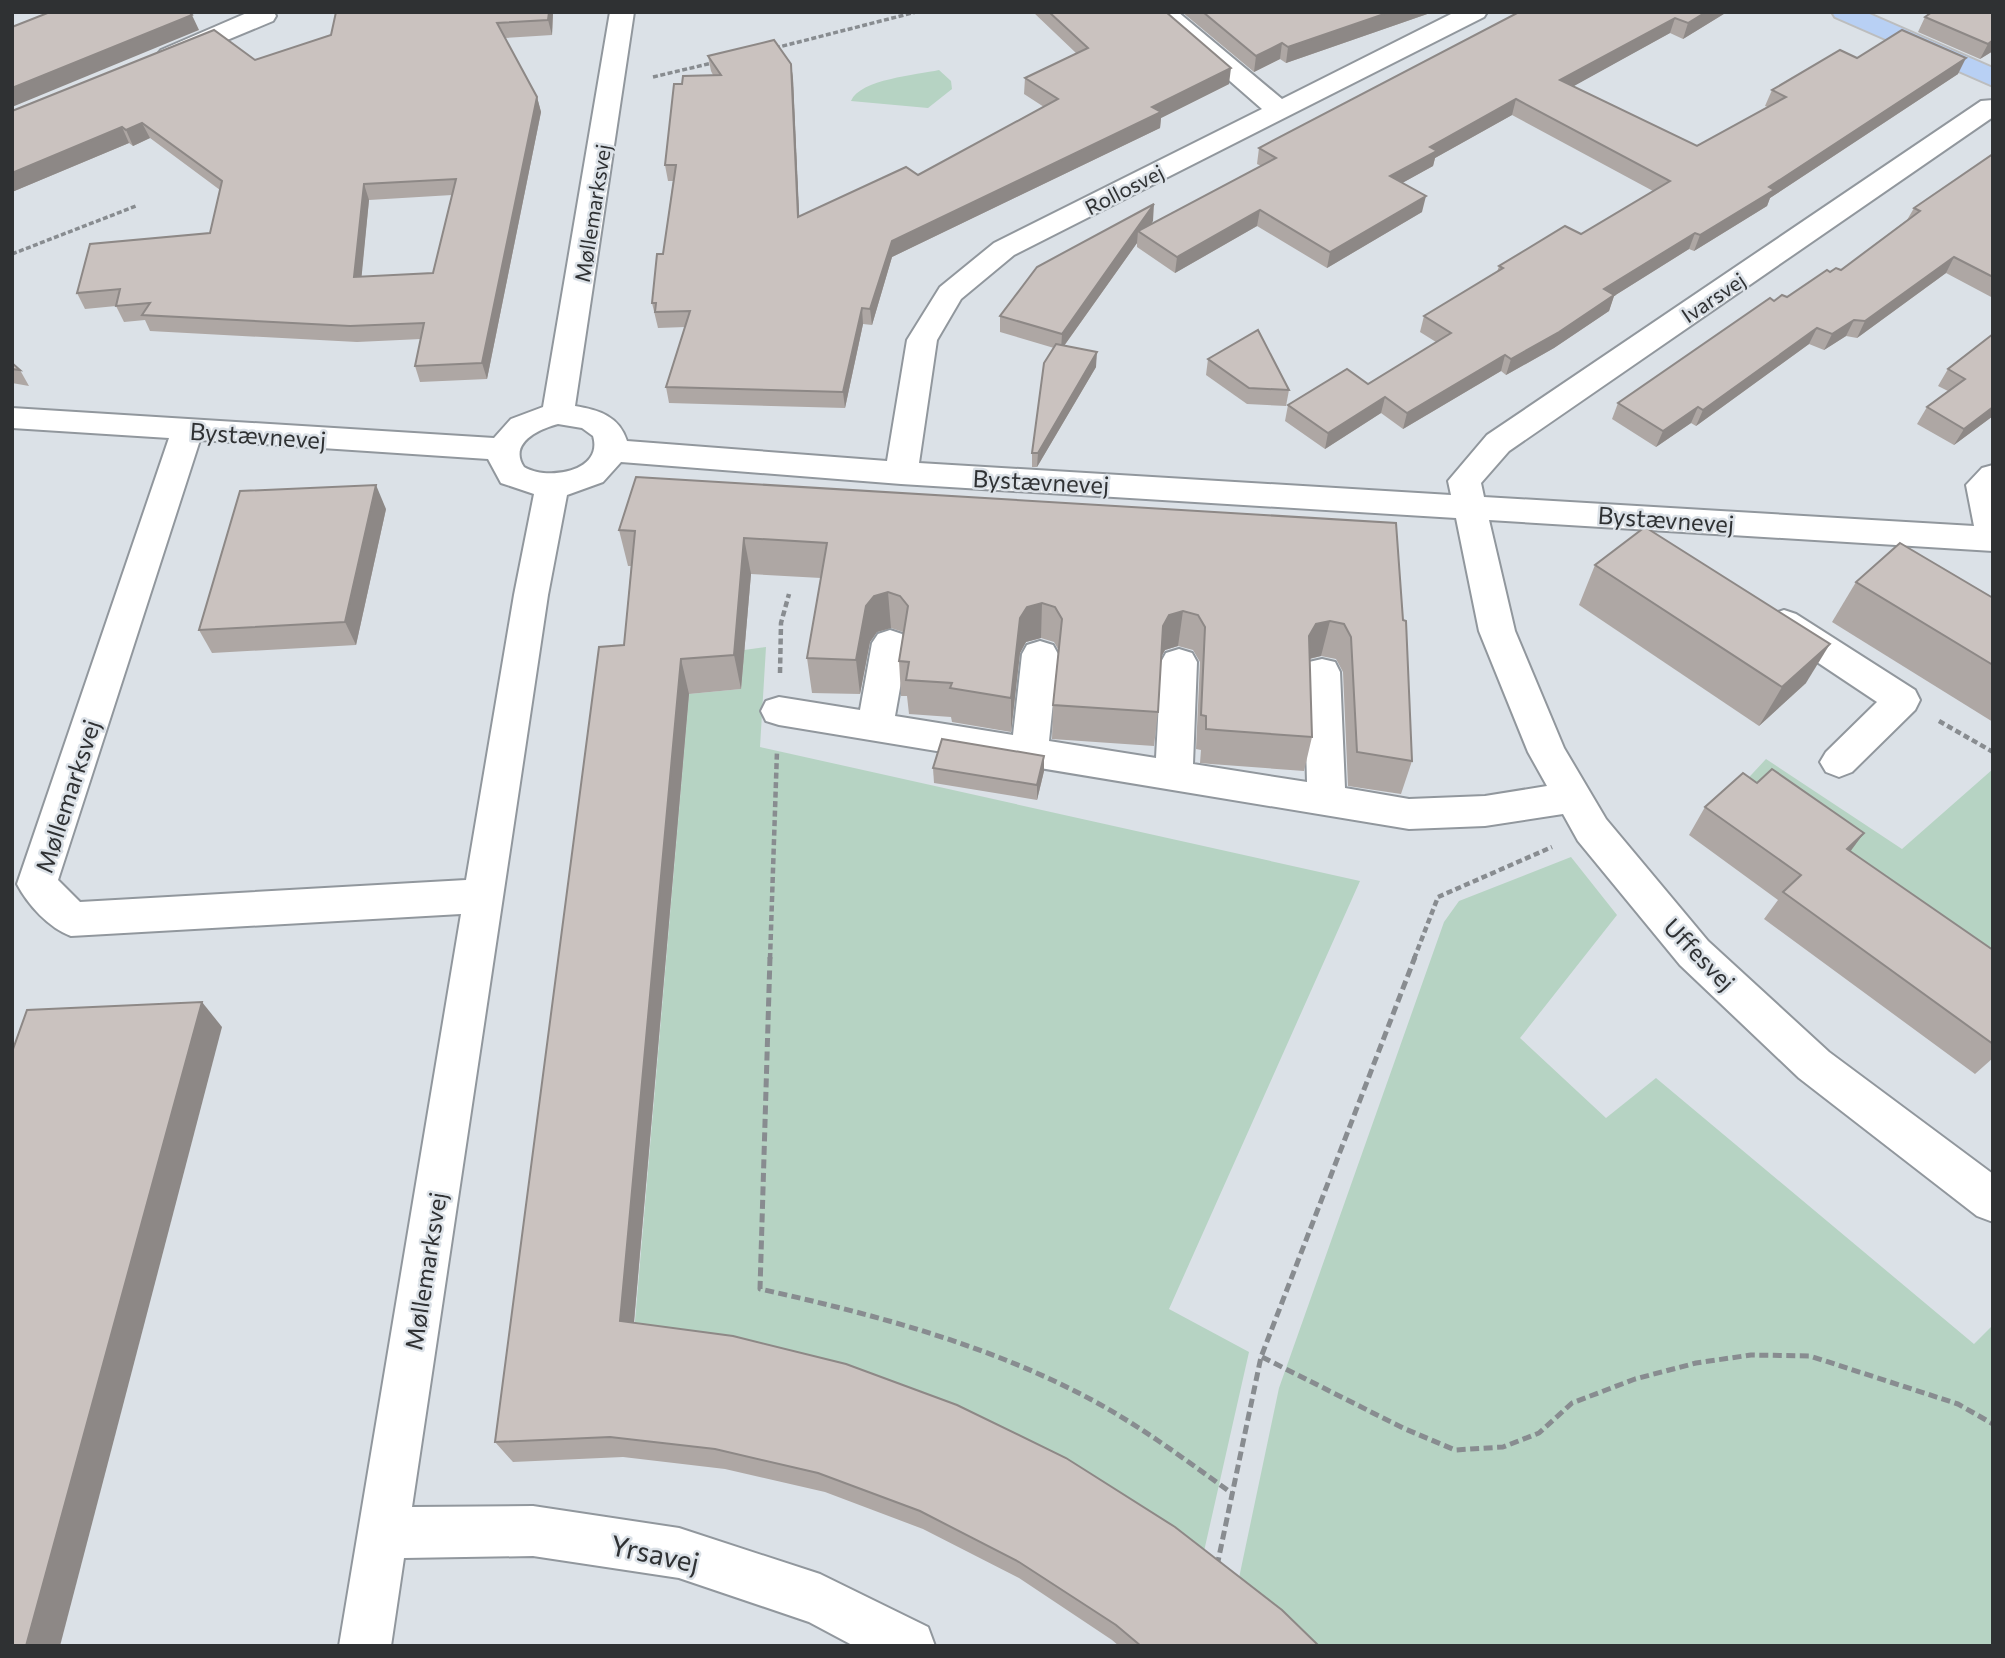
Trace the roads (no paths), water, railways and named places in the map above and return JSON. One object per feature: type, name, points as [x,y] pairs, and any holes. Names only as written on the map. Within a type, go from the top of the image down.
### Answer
[{"type":"main road","points":[[1844,12],[1993,78]]},
{"type":"street","points":[[150,63],[264,16],[261,12]]},
{"type":"street","name":"Møllemarksvej","points":[[558,414],[622,12]]},
{"type":"street","points":[[1163,12],[1280,111]]},
{"type":"street","name":"Rollosvej","points":[[901,473],[922,340],[950,293],[1004,249],[1475,12]]},
{"type":"street","name":"Ivarsvej","points":[[1470,506],[1464,481],[1498,443],[1990,107]]},
{"type":"street","points":[[558,414],[581,415],[600,422],[611,435],[612,451],[605,464],[573,484],[552,487],[530,484],[513,477],[504,464],[503,449],[510,436],[523,426],[558,414]]},
{"type":"street","name":"Bystævnevej","points":[[12,418],[503,449]]},
{"type":"street","name":"Møllemarksvej","points":[[188,430],[37,884],[71,919],[484,896]]},
{"type":"street","name":"Bystævnevej","points":[[612,451],[901,473],[1993,539]]},
{"type":"street","points":[[1993,476],[1982,485],[1993,539]]},
{"type":"street","name":"Møllemarksvej","points":[[365,1646],[531,594],[552,487]]},
{"type":"street","name":"Uffesvej","points":[[1470,506],[1497,631],[1547,751],[1582,813],[1694,953],[1814,1065],[1993,1201]]},
{"type":"street","points":[[1621,516],[1681,555]]},
{"type":"street","name":"Bystævnevej","points":[[1863,532],[1918,565]]},
{"type":"street","points":[[1762,608],[1902,700],[1839,762]]},
{"type":"street","points":[[874,726],[890,643]]},
{"type":"street","points":[[1029,751],[1040,654]]},
{"type":"street","points":[[1174,775],[1179,662]]},
{"type":"street","points":[[1322,672],[1326,800]]},
{"type":"street","points":[[779,711],[1409,814],[1485,811],[1582,813]]},
{"type":"street","name":"Yrsavej","points":[[384,1533],[533,1531],[679,1553],[820,1600],[909,1646]]}]
